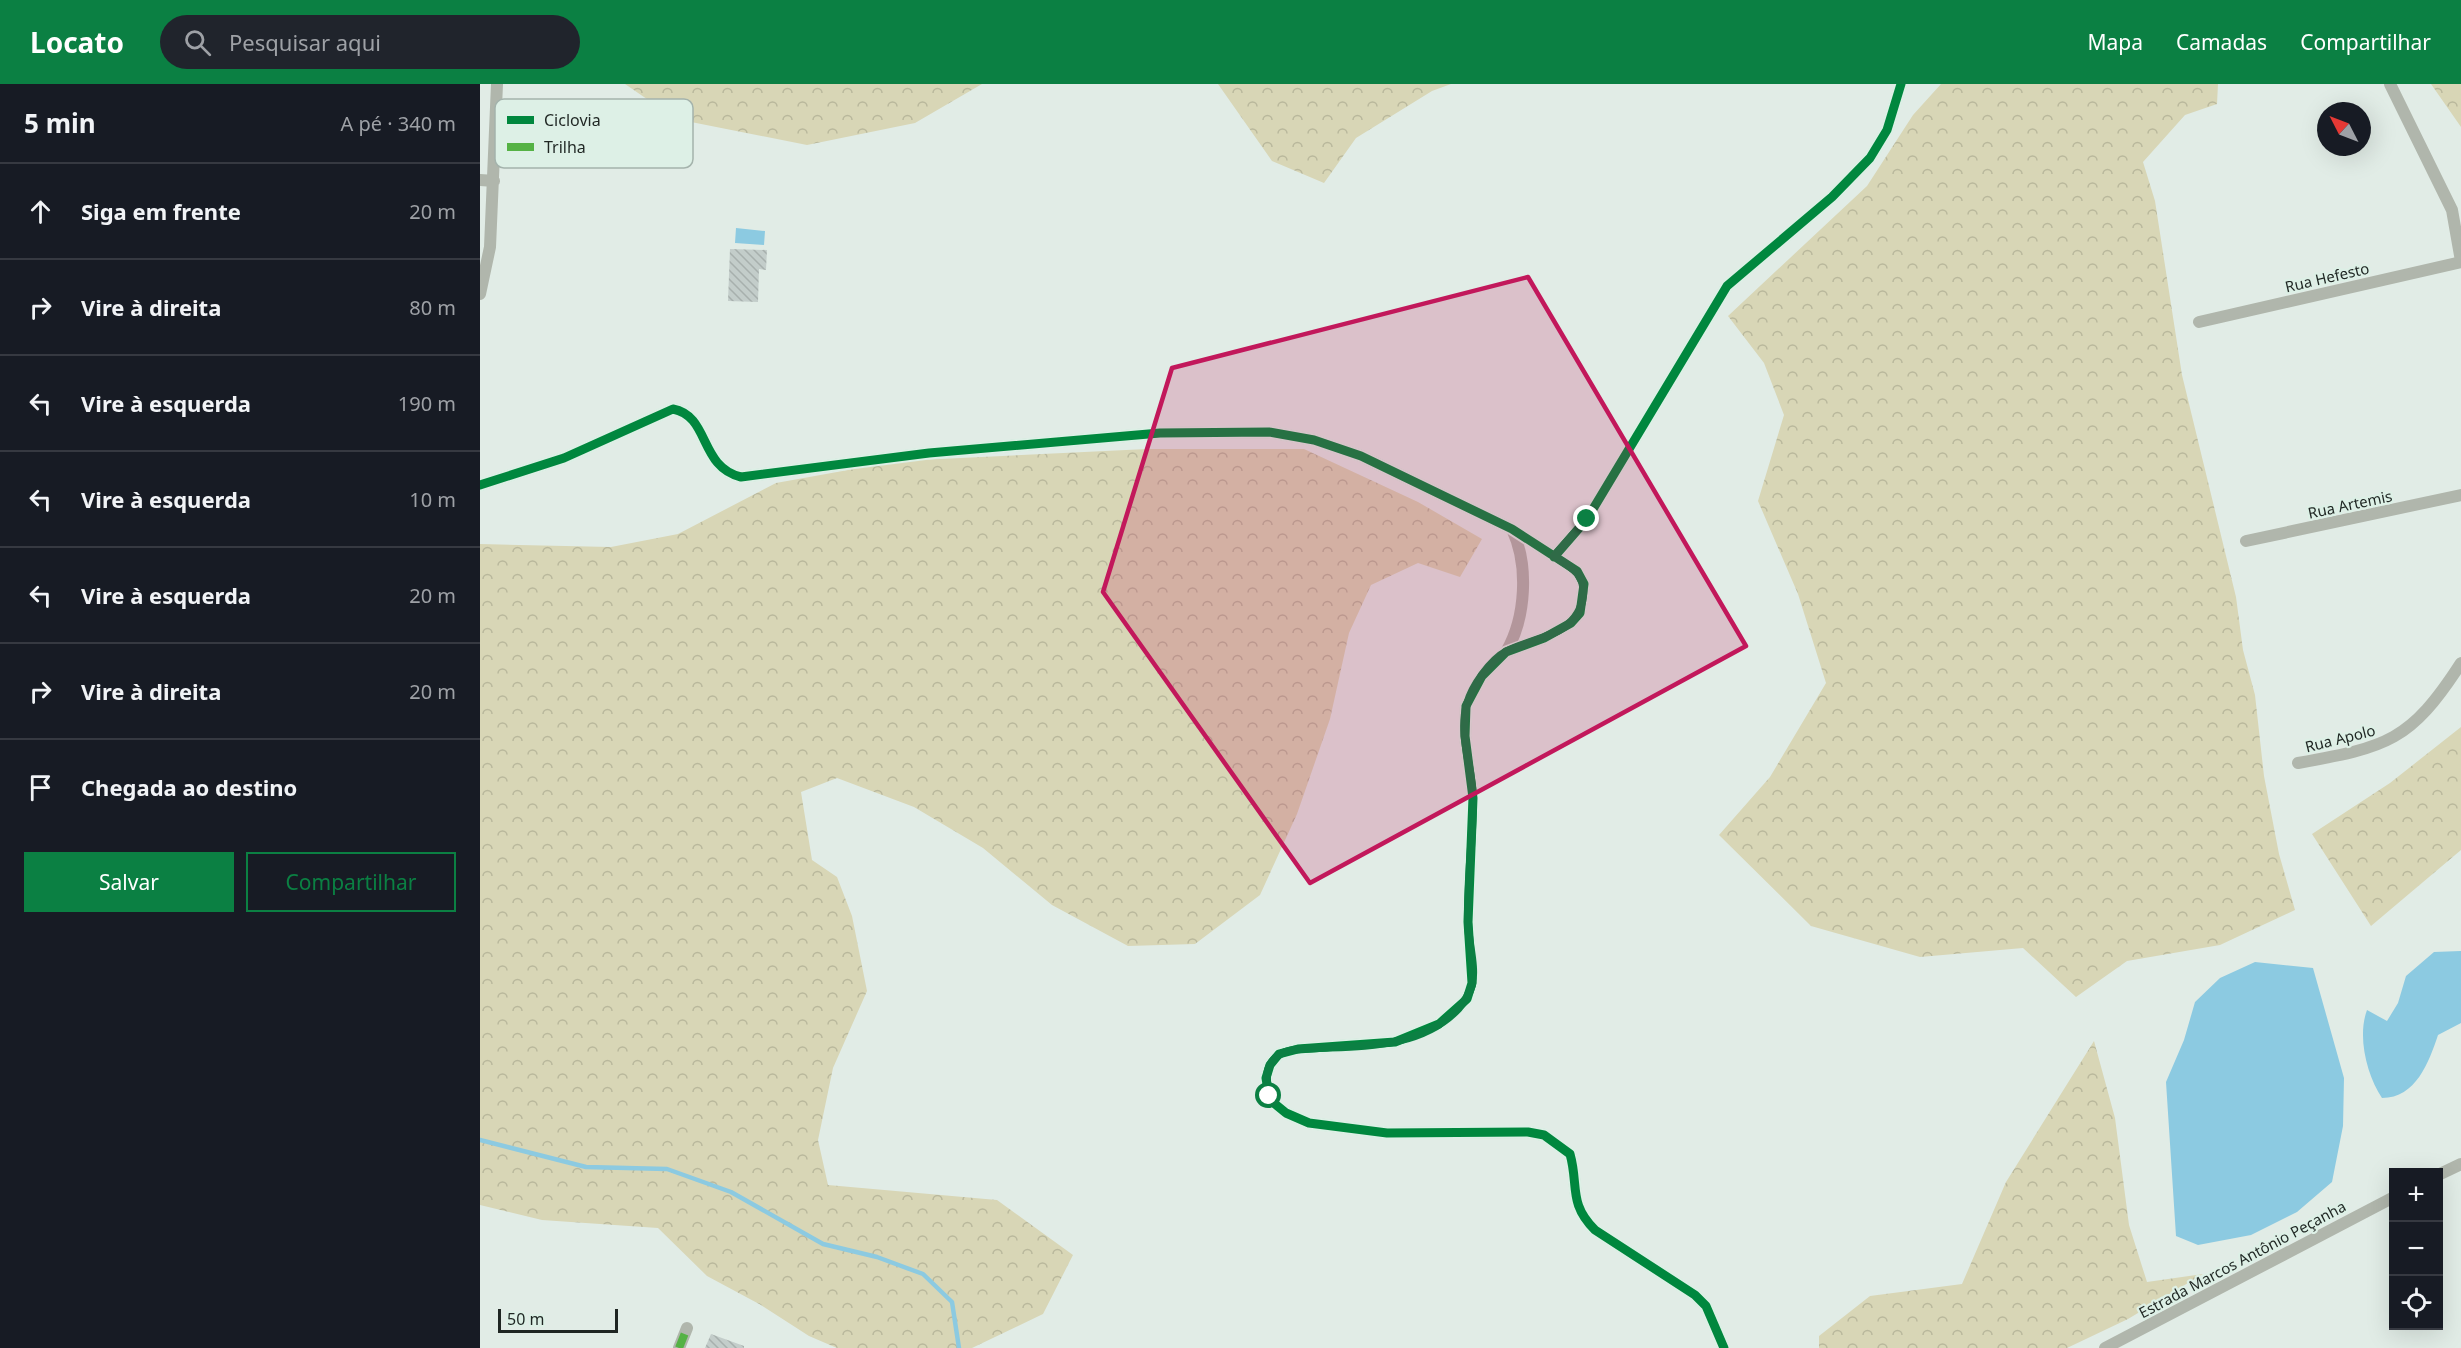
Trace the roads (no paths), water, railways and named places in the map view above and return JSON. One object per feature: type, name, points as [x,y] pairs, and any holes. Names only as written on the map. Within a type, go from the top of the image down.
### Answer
[{"type":"street","points":[[497,84],[497,99]]},
{"type":"street","points":[[1554,556],[1587,519],[1727,286],[1832,197],[1870,158],[1887,130],[1901,84]]},
{"type":"street","points":[[2390,84],[2452,210],[2461,262]]},
{"type":"street","points":[[480,294],[490,247],[495,149]]},
{"type":"street","points":[[480,180],[494,181]]},
{"type":"street","name":"Rua Hefesto","points":[[2199,322],[2461,262]]},
{"type":"street","points":[[480,485],[564,458],[674,408],[691,416],[713,460],[721,469],[741,477],[929,453],[1160,433],[1269,432],[1314,440],[1361,456],[1512,529],[1577,571],[1584,584],[1580,613],[1571,622],[1544,638],[1506,652]]},
{"type":"street","name":"Rua Artemis","points":[[2246,541],[2461,495]]},
{"type":"street","points":[[1512,529],[1520,546],[1521,590],[1517,627],[1506,652],[1482,676],[1466,706],[1465,736],[1473,798],[1468,922],[1472,983],[1467,999],[1439,1024],[1395,1042],[1298,1049],[1280,1054],[1269,1065],[1266,1078],[1269,1096],[1286,1113],[1310,1123],[1340,1129],[1387,1133],[1491,1131],[1544,1135],[1570,1154],[1578,1210],[1585,1220],[1595,1230],[1695,1295],[1706,1306],[1724,1348]]},
{"type":"street","name":"Rua Apolo","points":[[2298,763],[2357,752],[2391,741],[2418,721],[2442,693],[2461,663]]},
{"type":"street","points":[[2443,1173],[2461,1164]]},
{"type":"street","name":"Estrada Marcos Antônio Peçanha","points":[[2105,1348],[2389,1200]]},
{"type":"street","points":[[679,1348],[687,1328]]},
{"type":"water","points":[[736,228],[765,231],[764,245],[735,243]]},
{"type":"water","points":[[2461,951],[2461,1023],[2438,1035],[2425,1067],[2412,1085],[2404,1092],[2382,1098],[2365,1056],[2363,1032],[2367,1010],[2387,1021],[2398,1003],[2406,976],[2434,952]]},
{"type":"water","points":[[2255,962],[2313,968],[2344,1078],[2343,1126],[2332,1182],[2297,1212],[2251,1235],[2198,1245],[2176,1236],[2166,1082],[2184,1040],[2195,1002],[2220,978]]},
{"type":"waterway","points":[[480,1140],[586,1167],[667,1169],[731,1192],[823,1244],[877,1257],[923,1274],[952,1302],[959,1348]]}]
